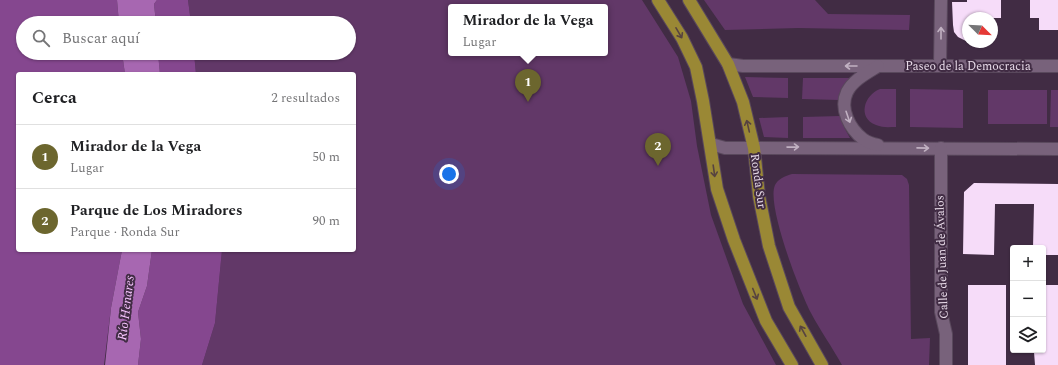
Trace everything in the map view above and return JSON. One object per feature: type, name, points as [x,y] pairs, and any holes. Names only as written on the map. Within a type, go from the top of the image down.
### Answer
[{"type":"main road","points":[[658,0],[682,38],[696,67],[704,101],[717,189],[734,240],[766,321],[792,365]]},
{"type":"main road","name":"Ronda Sur","points":[[688,0],[728,64],[742,102],[754,148],[759,196],[769,246],[789,306],[822,365]]},
{"type":"street","points":[[940,66],[941,0]]},
{"type":"street","name":"Paseo de la Democracia","points":[[728,64],[743,66],[1058,66]]},
{"type":"street","points":[[878,66],[858,79],[847,92],[844,106],[851,127],[864,140],[884,147]]},
{"type":"street","points":[[711,144],[725,148],[884,147],[1058,149]]},
{"type":"street","name":"Calle de Juan de Ávalos","points":[[940,148],[941,312],[946,334],[946,365]]},
{"type":"shaded area","points":[[0,0],[117,0],[118,16],[16,16],[16,60],[123,60],[125,72],[16,72],[16,252],[122,252],[111,308],[104,365],[0,365]]},
{"type":"shaded area","points":[[157,0],[188,0],[190,16],[155,16],[154,4]]},
{"type":"shaded area","points":[[188,0],[642,0],[678,57],[691,101],[697,146],[711,215],[743,304],[776,365],[202,365],[215,323],[222,252],[356,252],[356,72],[196,72],[195,60],[356,60],[356,16],[190,16]]},
{"type":"shaded area","points":[[704,0],[815,0],[828,14],[910,15],[909,30],[798,28],[725,30]]},
{"type":"shaded area","points":[[159,60],[195,60],[196,72],[160,72]]},
{"type":"shaded area","points":[[745,77],[788,78],[788,98],[753,97]]},
{"type":"shaded area","points":[[803,78],[850,78],[839,100],[802,99]]},
{"type":"shaded area","points":[[880,89],[896,89],[896,127],[876,125],[870,122],[866,117],[865,107],[867,101],[874,92]]},
{"type":"shaded area","points":[[910,89],[963,90],[963,128],[910,127]]},
{"type":"shaded area","points":[[988,90],[1047,90],[1047,124],[988,124]]},
{"type":"shaded area","points":[[1051,90],[1058,90],[1058,127],[1050,127]]},
{"type":"shaded area","points":[[840,116],[850,138],[803,138],[803,117]]},
{"type":"shaded area","points":[[788,117],[788,138],[764,137],[759,118]]},
{"type":"shaded area","points":[[792,174],[902,175],[907,179],[909,185],[911,339],[930,338],[929,365],[842,365],[806,302],[792,269],[775,210],[775,185],[782,178]]},
{"type":"shaded area","points":[[152,252],[222,252],[215,323],[202,365],[138,365],[141,339],[138,312],[147,286]]},
{"type":"water","points":[[117,0],[157,0],[154,4],[155,16],[118,16]]},
{"type":"water","points":[[123,60],[159,60],[160,72],[125,72]]},
{"type":"water","name":"Río Henares","points":[[122,252],[152,252],[147,286],[138,312],[141,339],[138,365],[105,365],[111,308]]},
{"type":"building","points":[[967,0],[1001,0],[1001,18],[998,18],[998,12],[962,12],[962,39],[954,32],[952,2],[967,2]]},
{"type":"building","points":[[1030,0],[1058,0],[1058,30],[1039,30],[1039,18],[1030,18]]},
{"type":"building","points":[[974,183],[1058,184],[1058,255],[1046,255],[1046,245],[1033,245],[1034,204],[995,204],[994,255],[963,254],[964,192]]},
{"type":"building","points":[[968,285],[1006,285],[1006,365],[968,365]]},
{"type":"building","points":[[1046,285],[1058,285],[1058,365],[1035,365],[1034,353],[1046,353]]},
{"type":"place","name":"Mirador de la Vega","points":[[528,102]]},
{"type":"place","name":"Parque de Los Miradores","points":[[658,166]]}]
